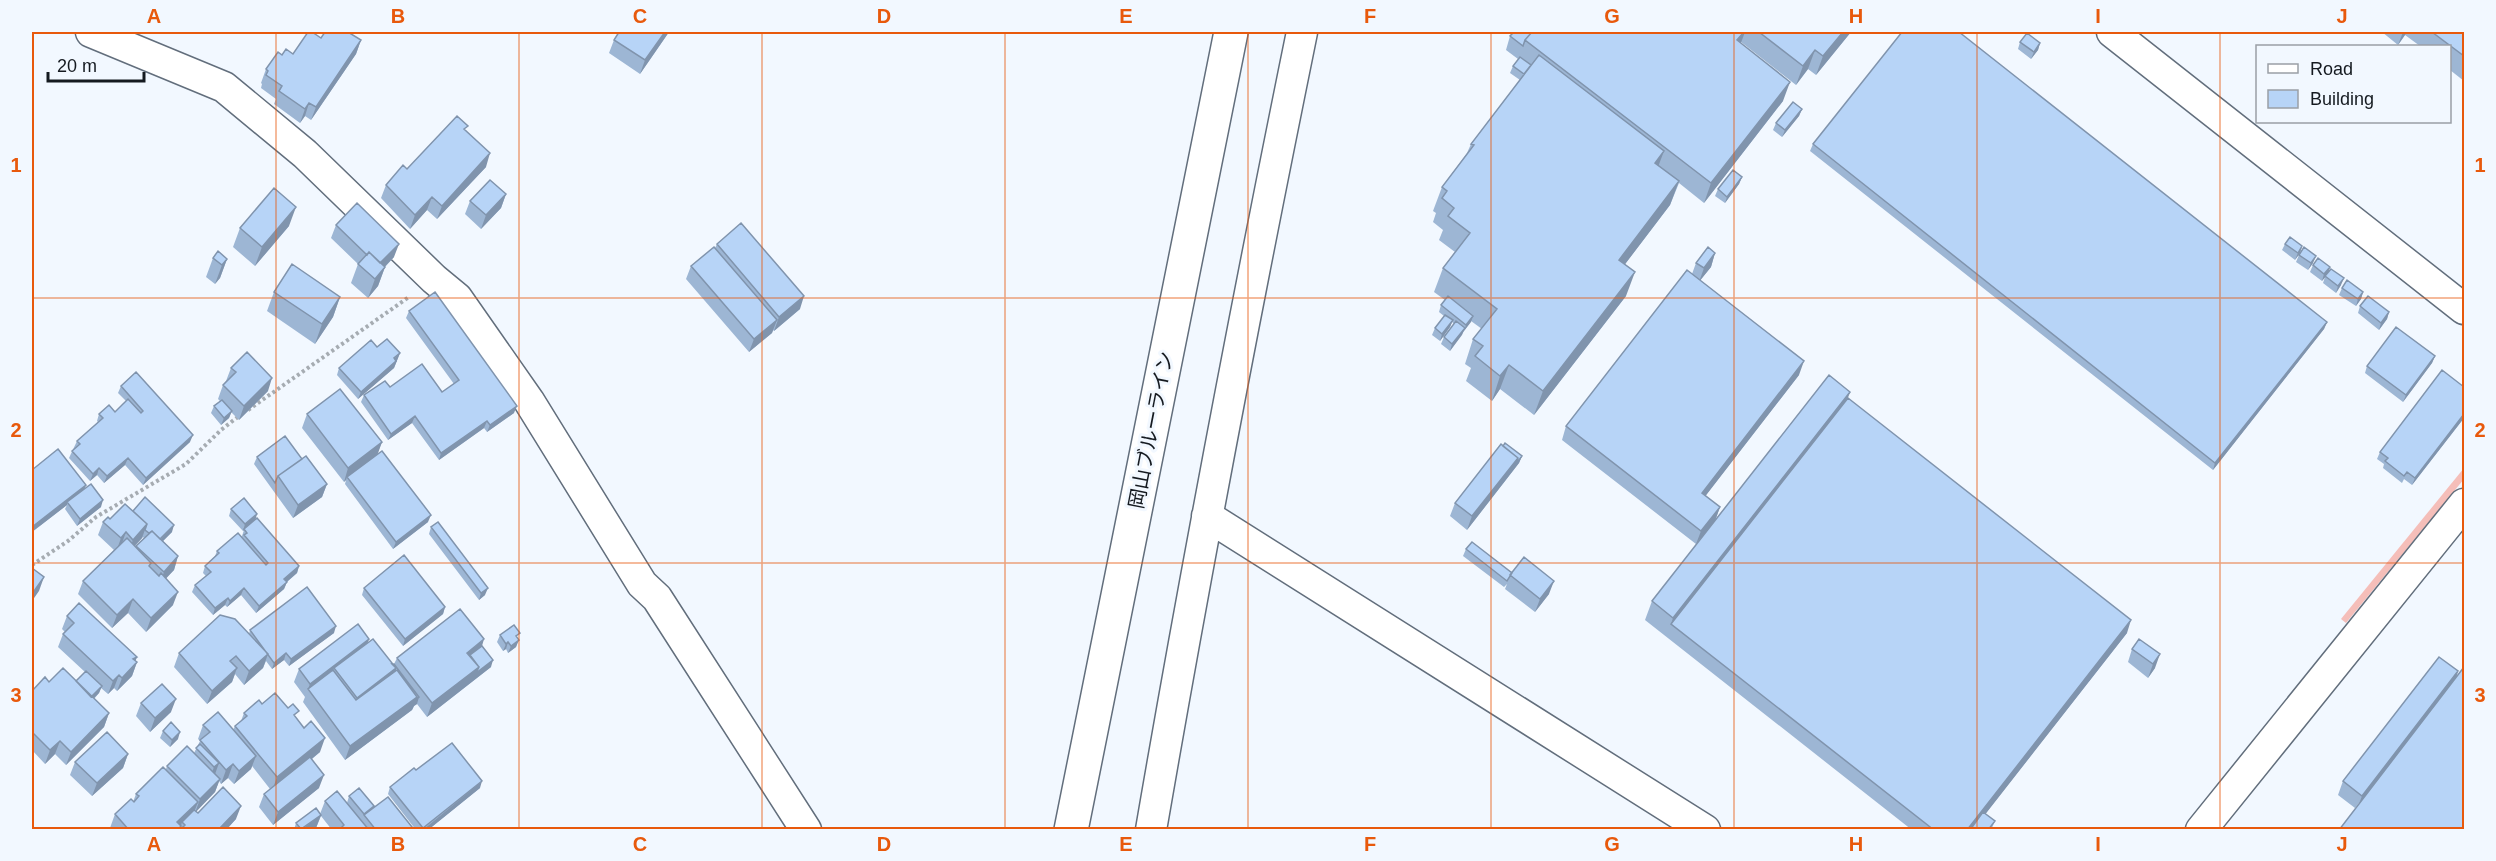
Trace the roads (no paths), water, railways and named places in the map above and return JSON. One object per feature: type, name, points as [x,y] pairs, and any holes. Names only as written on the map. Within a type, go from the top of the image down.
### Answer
[{"type":"main road","name":"岡山ブルーライン","points":[[1071,830],[1231,32]]},
{"type":"street","points":[[91,32],[224,87],[305,154],[456,298],[529,401],[642,584],[657,598],[806,830]]},
{"type":"street","points":[[1151,830],[1260,239],[1302,32]]},
{"type":"street","points":[[2112,32],[2464,309]]},
{"type":"street","points":[[2201,830],[2464,504]]},
{"type":"street","points":[[1208,516],[1705,830]]}]
